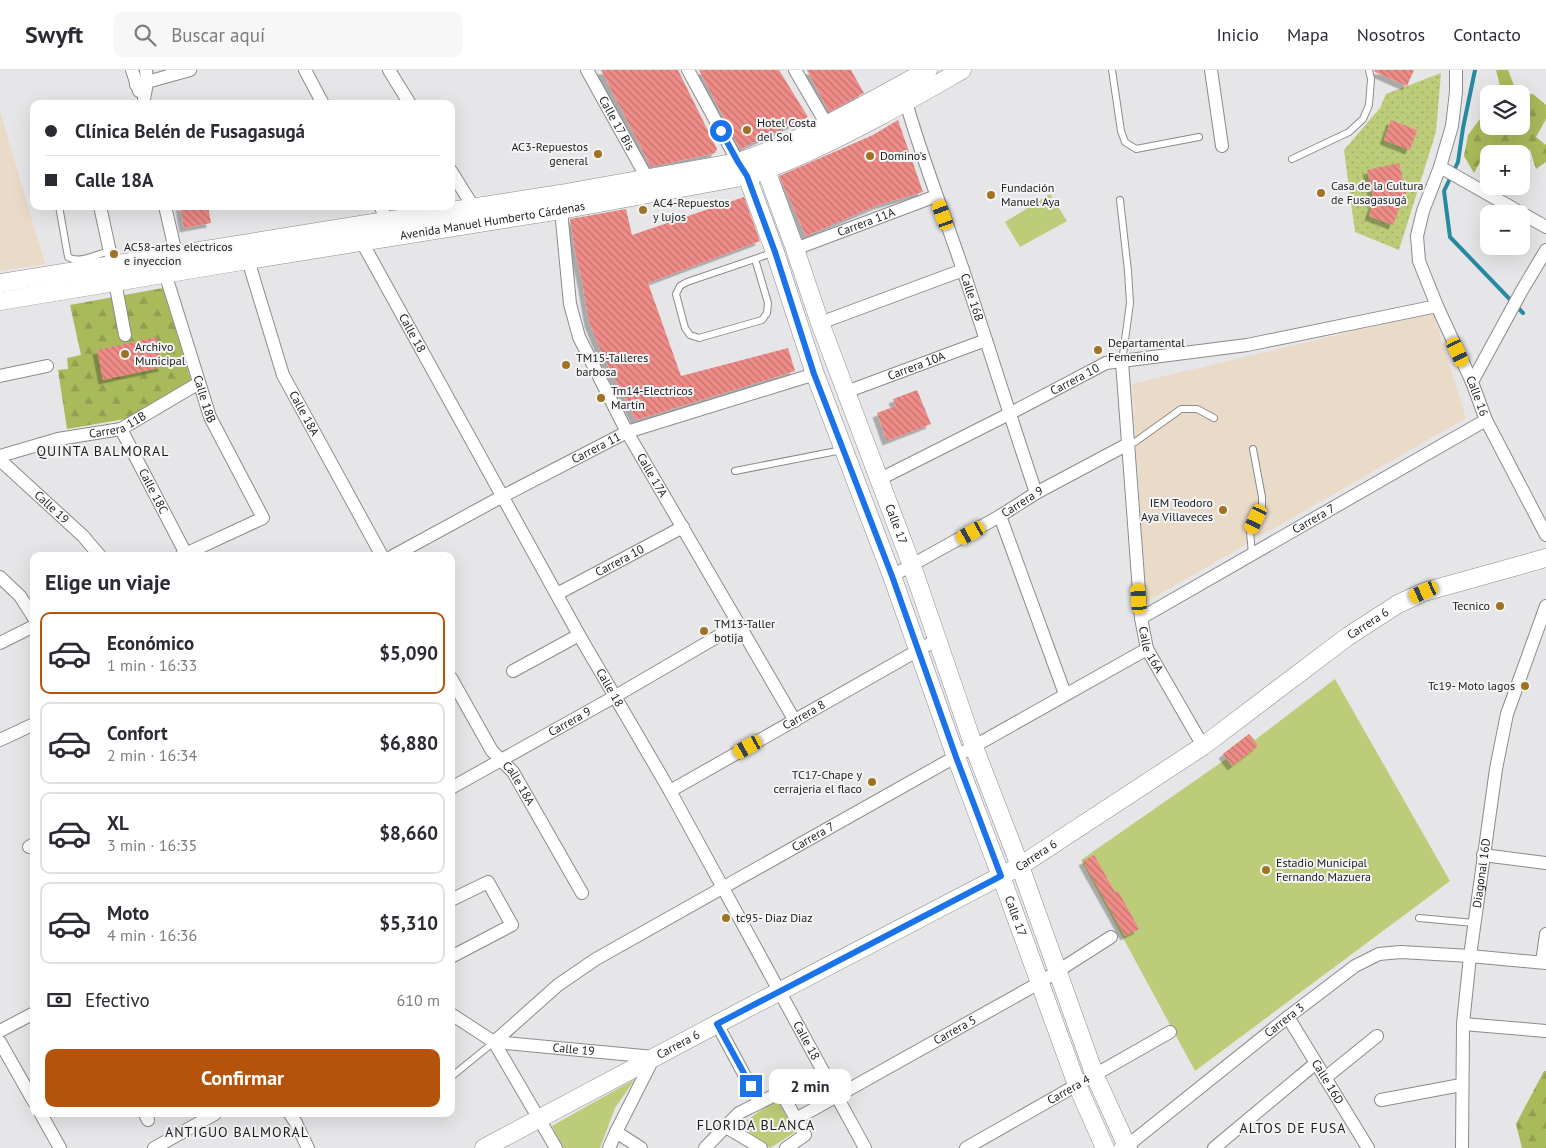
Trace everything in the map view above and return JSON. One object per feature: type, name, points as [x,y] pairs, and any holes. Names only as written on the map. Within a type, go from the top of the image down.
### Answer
[{"type":"street","points":[[132,70],[142,84]]},
{"type":"street","points":[[144,100],[142,84],[146,70]]},
{"type":"street","points":[[142,84],[190,70]]},
{"type":"street","points":[[305,70],[321,100]]},
{"type":"street","points":[[389,70],[408,100]]},
{"type":"street","name":"Calle 17 Bis","points":[[587,70],[648,178]]},
{"type":"street","name":"Calle 17","points":[[688,70],[742,169],[775,252],[814,374],[892,576],[917,650],[1077,1085],[1105,1148]]},
{"type":"street","points":[[795,70],[827,125]]},
{"type":"street","name":"Avenida Manuel Humberto Cárdenas","points":[[0,301],[112,266],[165,273],[362,243],[561,210],[742,169],[834,140],[962,70]]},
{"type":"street","points":[[1212,70],[1222,146]]},
{"type":"street","name":"Calle 16","points":[[1456,70],[1456,92],[1452,126],[1442,168],[1423,211],[1417,236],[1419,261],[1437,306],[1472,382],[1486,420],[1546,535]]},
{"type":"street","name":"Avenida Manuel Humberto Cárdenas","points":[[762,163],[917,73]]},
{"type":"street","name":"Calle 16B","points":[[906,102],[1036,493]]},
{"type":"street","name":"Calle 17","points":[[762,163],[796,249],[820,323],[912,566],[974,747],[1020,866],[1095,1076],[1127,1147]]},
{"type":"street","points":[[1442,168],[1546,227]]},
{"type":"street","name":"Avenida Manuel Humberto Cárdenas","points":[[455,209],[474,208],[648,178],[742,169]]},
{"type":"street","points":[[455,177],[474,208]]},
{"type":"street","name":"Carrera 11A","points":[[796,249],[936,196]]},
{"type":"street","points":[[101,210],[125,335]]},
{"type":"street","points":[[166,210],[176,254]]},
{"type":"street","name":"Avenida Manuel Humberto Cárdenas","points":[[0,283],[354,226],[382,211],[413,210]]},
{"type":"street","name":"Calle 17A","points":[[561,210],[568,287],[579,337],[627,432],[795,721]]},
{"type":"street","name":"Calle 18","points":[[354,226],[579,635],[670,791],[866,1148]]},
{"type":"street","points":[[1472,382],[1520,292],[1546,250]]},
{"type":"street","name":"Calle 18A","points":[[248,260],[284,376],[380,552]]},
{"type":"street","points":[[820,323],[963,270]]},
{"type":"street","name":"Calle 18B","points":[[165,273],[210,417],[263,518],[189,552]]},
{"type":"street","name":"Carrera 10","points":[[878,480],[1106,363],[1246,345],[1437,306]]},
{"type":"street","name":"Carrera 10A","points":[[846,392],[986,340]]},
{"type":"street","name":"Calle 16A","points":[[1122,362],[1141,618],[1146,649],[1202,746]]},
{"type":"street","points":[[0,376],[47,366]]},
{"type":"street","name":"Carrera 11","points":[[400,552],[627,432],[814,374]]},
{"type":"street","name":"Carrera 11B","points":[[0,456],[58,440],[121,428],[199,383]]},
{"type":"street","name":"Carrera 7","points":[[1141,618],[1486,420]]},
{"type":"street","name":"Calle 18C","points":[[121,428],[182,552]]},
{"type":"street","name":"Carrera 9","points":[[892,576],[1000,516],[1036,493],[1128,444]]},
{"type":"street","name":"Calle 19","points":[[0,460],[83,536],[97,552]]},
{"type":"street","points":[[1000,516],[1065,694]]},
{"type":"street","name":"Carrera 10","points":[[557,594],[683,527]]},
{"type":"street","name":"Carrera 6","points":[[484,1148],[1020,866],[1202,746],[1347,637],[1398,604],[1424,592],[1546,558]]},
{"type":"street","points":[[0,578],[20,596],[30,612]]},
{"type":"street","name":"Diagonal 16D","points":[[1462,1148],[1463,1024],[1474,923],[1496,769],[1507,714],[1546,606]]},
{"type":"street","name":"Carrera 9","points":[[455,786],[502,761],[739,624]]},
{"type":"street","points":[[0,643],[30,628]]},
{"type":"street","points":[[513,671],[579,635]]},
{"type":"street","name":"Carrera 8","points":[[670,791],[938,639]]},
{"type":"street","name":"Carrera 7","points":[[494,1042],[558,985],[596,959],[1146,649]]},
{"type":"street","name":"Calle 18A","points":[[455,685],[492,751],[513,772],[582,892]]},
{"type":"street","points":[[0,740],[30,726]]},
{"type":"street","points":[[1483,855],[1546,863]]},
{"type":"street","points":[[455,898],[488,882],[512,925],[455,956]]},
{"type":"street","points":[[1544,962],[1546,934]]},
{"type":"street","name":"Carrera 5","points":[[796,1119],[1058,972],[1111,938]]},
{"type":"street","name":"Carrera 3","points":[[1127,1147],[1288,1017],[1355,966],[1379,954],[1401,952],[1544,962]]},
{"type":"street","points":[[0,1031],[30,1015]]},
{"type":"street","name":"Calle 19","points":[[455,1017],[494,1042],[556,1148]]},
{"type":"street","name":"Calle 16D","points":[[1288,1017],[1368,1148]]},
{"type":"street","points":[[717,1024],[759,1102]]},
{"type":"street","points":[[1463,1024],[1546,1031]]},
{"type":"street","name":"Carrera 4","points":[[966,1148],[1170,1032]]},
{"type":"street","points":[[1325,1078],[1377,1036]]},
{"type":"street","points":[[0,1042],[30,1095]]},
{"type":"street","name":"Calle 19","points":[[494,1042],[654,1057]]},
{"type":"street","points":[[609,1148],[654,1057]]},
{"type":"street","points":[[1214,1148],[1316,1063]]},
{"type":"street","points":[[1381,1100],[1462,1085]]},
{"type":"street","points":[[705,1148],[740,1113],[781,1092],[805,1135],[786,1148]]},
{"type":"street","points":[[42,1117],[60,1148]]},
{"type":"street","points":[[154,1148],[210,1117]]},
{"type":"street","points":[[292,1117],[308,1148]]},
{"type":"street","points":[[726,1126],[761,1148]]},
{"type":"street","points":[[616,1132],[641,1148]]},
{"type":"lane","points":[[1112,70],[1121,131],[1125,142],[1136,149],[1199,138]]},
{"type":"lane","points":[[1292,159],[1350,132],[1363,119],[1369,105],[1372,79],[1369,70]]},
{"type":"lane","points":[[1120,200],[1130,303],[1122,362]]},
{"type":"lane","points":[[60,210],[68,258],[76,260],[90,257],[112,266]]},
{"type":"lane","points":[[755,259],[768,303],[767,313],[762,320],[700,338],[690,335],[685,328],[676,294],[680,286],[688,282],[775,252]]},
{"type":"lane","points":[[1128,444],[1134,442],[1181,410],[1197,409],[1214,418]]},
{"type":"lane","points":[[1252,449],[1262,497],[1262,507],[1250,532],[1252,554]]},
{"type":"lane","points":[[735,471],[844,450]]},
{"type":"lane","points":[[1419,918],[1474,923]]},
{"type":"lane","points":[[455,1074],[494,1042]]},
{"type":"shaded area","points":[[0,111],[45,264],[0,271]]},
{"type":"shaded area","name":"IEM Teodoro Aya Villaveces","points":[[1433,312],[1466,418],[1146,602],[1132,384]]},
{"type":"green space","points":[[1496,70],[1508,70],[1514,85],[1500,85]]},
{"type":"green space","points":[[1441,73],[1436,132],[1399,250],[1355,232],[1344,150],[1380,108],[1386,94]]},
{"type":"green space","points":[[1530,94],[1533,94],[1546,105],[1546,119],[1536,137],[1546,145],[1546,162],[1536,169],[1530,145],[1480,145],[1480,162],[1474,173],[1464,156],[1468,135],[1480,119],[1480,135],[1530,135]]},
{"type":"green space","points":[[1050,194],[1067,221],[1020,247],[1005,222]]},
{"type":"green space","points":[[163,288],[191,380],[125,419],[67,429],[58,370],[68,369],[67,358],[81,355],[70,305]]},
{"type":"green space","name":"Estadio Municipal Fernando Mazuera","points":[[1335,679],[1450,881],[1195,1071],[1081,860],[1226,759],[1223,754],[1249,734],[1255,740]]},
{"type":"green space","points":[[1544,1071],[1546,1071],[1546,1148],[1522,1148],[1516,1124]]},
{"type":"green space","points":[[635,1079],[615,1108],[600,1148],[563,1148],[552,1126]]},
{"type":"green space","points":[[777,1099],[795,1132],[770,1148],[740,1125]]},
{"type":"building","points":[[601,70],[678,70],[717,149],[715,153],[651,167]]},
{"type":"building","points":[[699,70],[779,70],[808,117],[740,149]]},
{"type":"building","points":[[807,70],[851,70],[864,93],[829,112]]},
{"type":"building","points":[[1374,70],[1414,70],[1407,86]]},
{"type":"building","points":[[898,120],[923,192],[878,205],[806,236],[779,176],[873,135]]},
{"type":"building","points":[[1391,120],[1417,130],[1410,150],[1384,140]]},
{"type":"building","points":[[1399,163],[1406,193],[1393,225],[1369,216],[1374,201],[1367,170]]},
{"type":"building","points":[[744,197],[760,241],[648,283],[681,376],[788,348],[795,371],[636,420],[602,354],[589,322],[570,219],[626,209],[632,235]]},
{"type":"building","points":[[181,210],[209,210],[211,223],[184,228]]},
{"type":"building","points":[[157,337],[163,367],[103,380],[97,350]]},
{"type":"building","points":[[917,390],[931,424],[887,441],[877,413],[896,406],[893,399]]},
{"type":"building","points":[[1249,734],[1258,746],[1232,766],[1223,754]]},
{"type":"building","points":[[1094,855],[1115,892],[1118,891],[1139,929],[1125,936],[1083,861]]},
{"type":"waterway","points":[[1475,70],[1458,162],[1444,191],[1450,237],[1523,313]]},
{"type":"place","name":"Hotel Costa del Sol","points":[[747,130]]},
{"type":"place","name":"AC3-Repuestos general","points":[[598,154]]},
{"type":"place","name":"Domino's","points":[[870,156]]},
{"type":"place","name":"Casa de la Cultura de Fusagasugá","points":[[1321,193]]},
{"type":"place","name":"Fundación Manuel Aya","points":[[991,195]]},
{"type":"place","name":"AC4-Repuestos y lujos","points":[[643,210]]},
{"type":"place","name":"AC58-artes electricos e inyeccion","points":[[114,254]]},
{"type":"place","name":"Departamental Femenino","points":[[1098,350]]},
{"type":"place","name":"Archivo Municipal","points":[[125,354]]},
{"type":"place","name":"TM15-Talleres barbosa","points":[[566,365]]},
{"type":"place","name":"Tm14-Electricos Martín","points":[[601,398]]},
{"type":"place","name":"IEM Teodoro Aya Villaveces","points":[[1223,510]]},
{"type":"place","name":"Tecnico","points":[[1500,606]]},
{"type":"place","name":"TM13-Taller botija","points":[[704,631]]},
{"type":"place","name":"Tc19- Moto lagos","points":[[1525,686]]},
{"type":"place","name":"TC17-Chape y cerrajeria el flaco","points":[[872,782]]},
{"type":"place","name":"Estadio Municipal Fernando Mazuera","points":[[1266,870]]},
{"type":"place","name":"tc95- Diaz Diaz","points":[[726,918]]},
{"type":"district","name":"QUINTA BALMORAL","points":[[103,451]]},
{"type":"district","name":"FLORIDA BLANCA","points":[[756,1125]]},
{"type":"district","name":"ALTOS DE FUSA","points":[[1293,1128]]},
{"type":"district","name":"ANTIGUO BALMORAL","points":[[237,1132]]},
{"type":"route","points":[[721,131],[747,176],[775,252],[814,374],[892,576],[917,650],[1001,876],[717,1024],[751,1086]]}]
